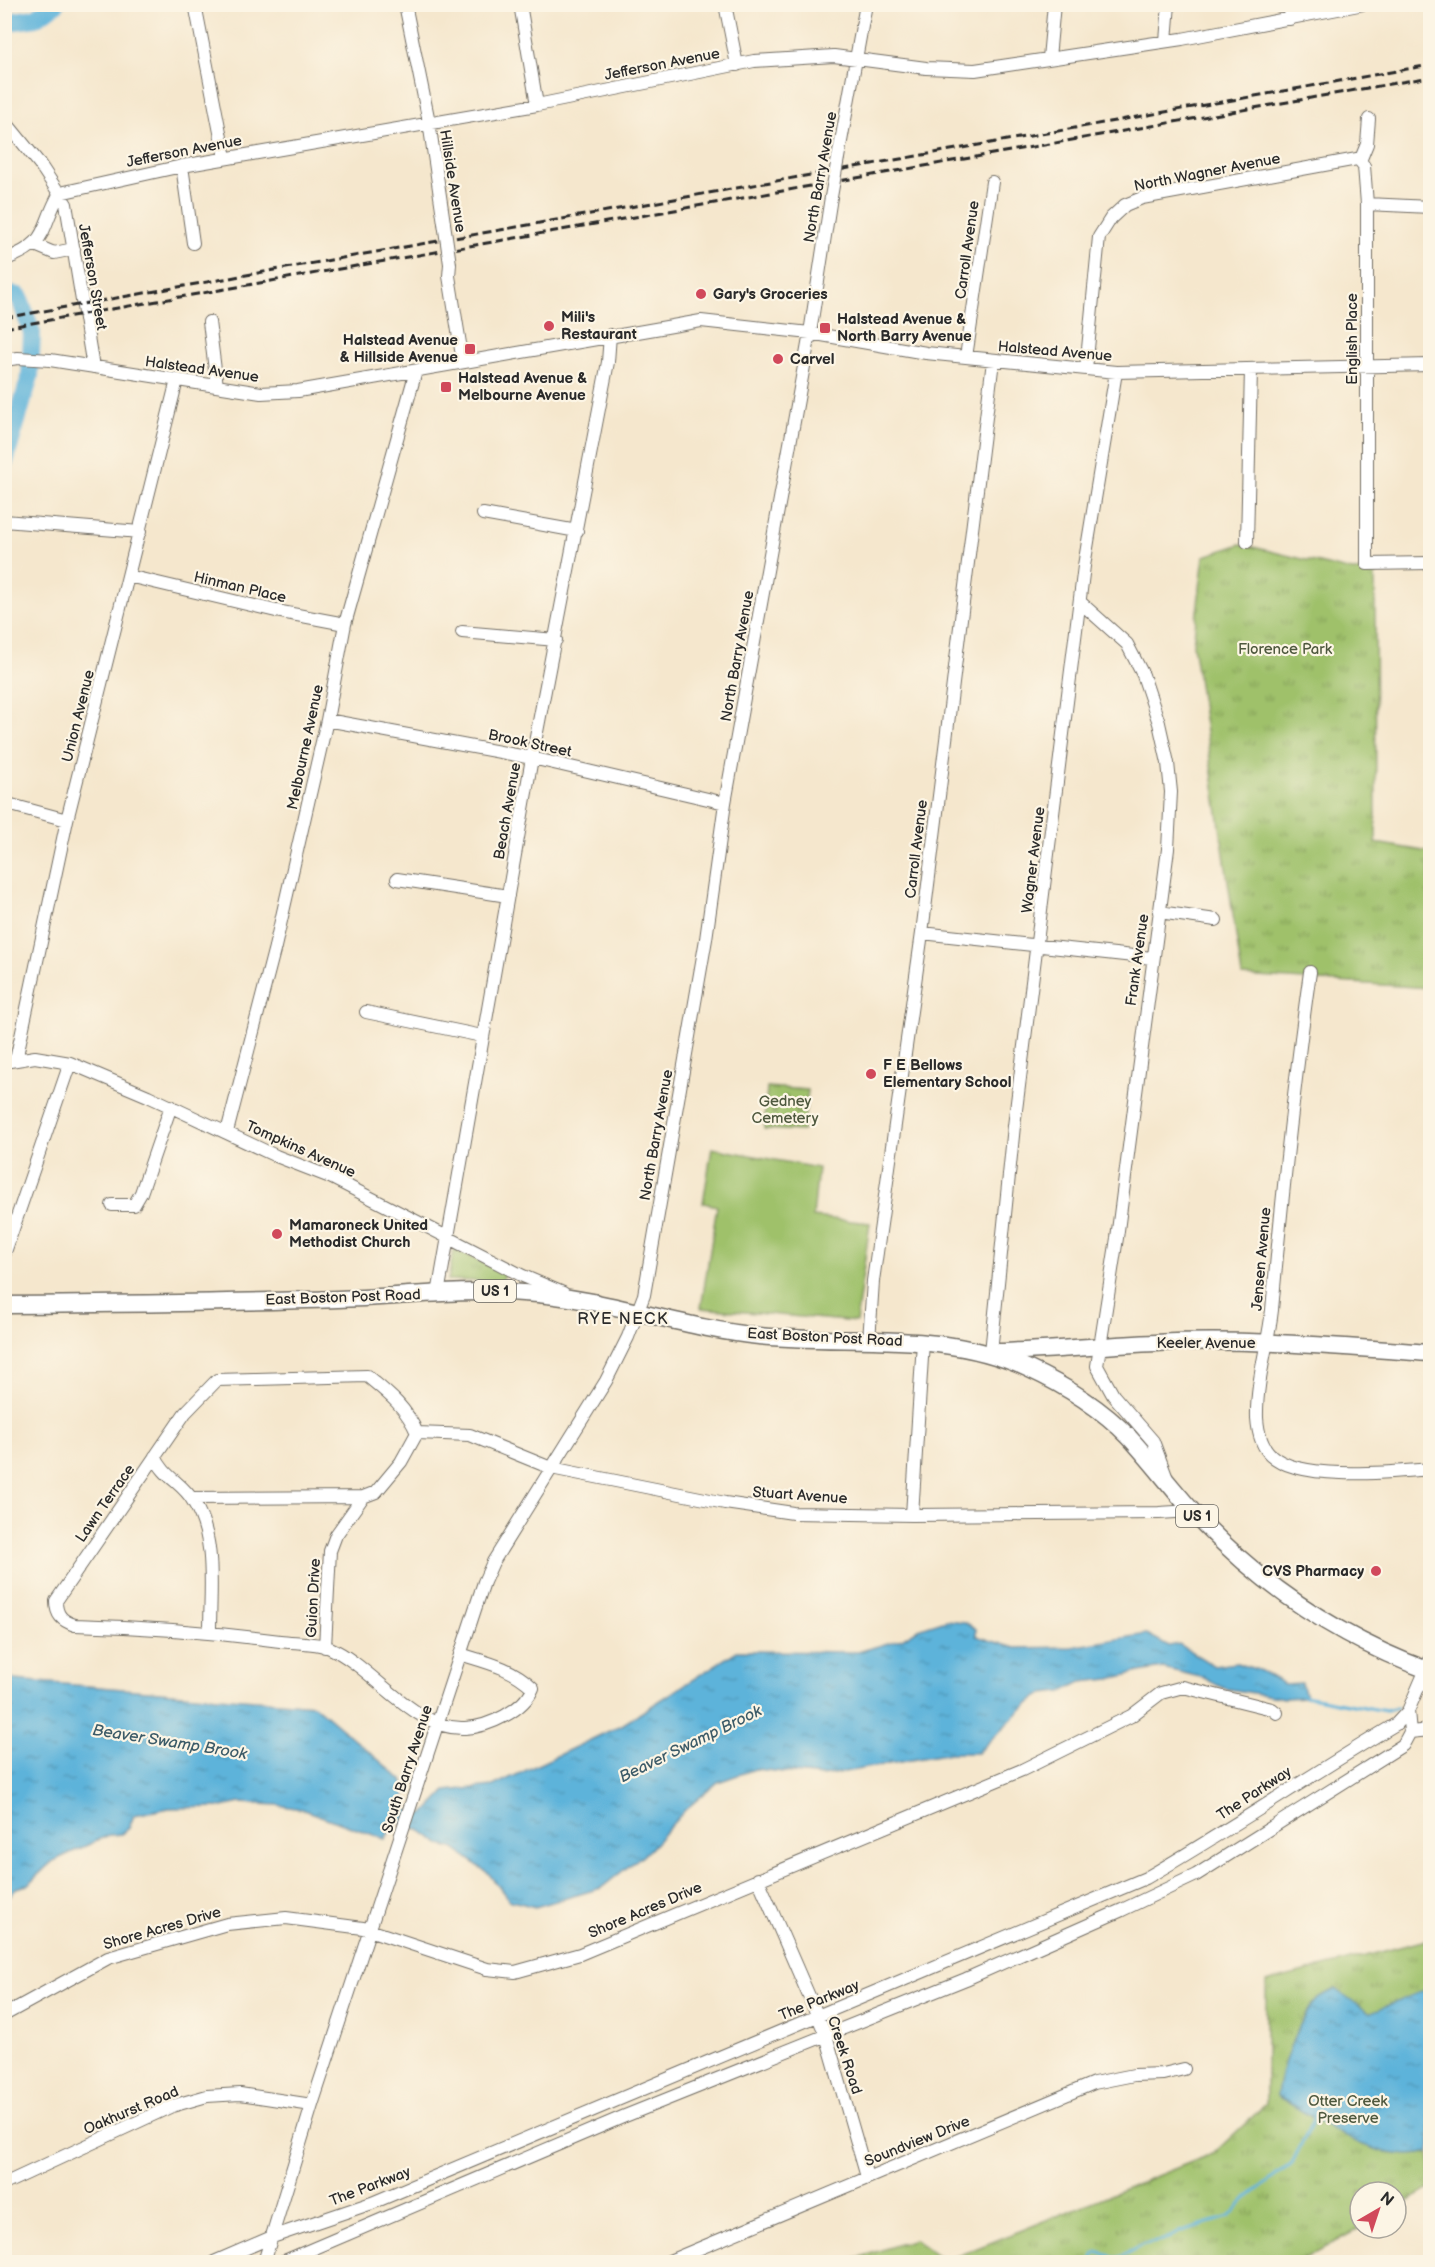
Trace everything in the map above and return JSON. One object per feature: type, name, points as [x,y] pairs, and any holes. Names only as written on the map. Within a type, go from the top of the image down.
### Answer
[{"type":"main road","name":"East Boston Post Road","points":[[4,1305],[330,1299],[485,1291],[575,1298],[710,1329],[756,1335],[869,1341],[923,1341],[986,1352],[1023,1366],[1056,1383],[1095,1409],[1126,1434],[1192,1511],[1257,1573],[1318,1617],[1366,1643],[1429,1667]]},
{"type":"main road","name":"Keeler Avenue","points":[[986,1352],[1100,1348],[1156,1343],[1269,1343],[1431,1353]]},
{"type":"street","points":[[195,4],[225,158]]},
{"type":"street","name":"Hillside Avenue","points":[[405,4],[429,122],[463,362]]},
{"type":"street","points":[[520,4],[537,105]]},
{"type":"street","points":[[725,4],[737,64]]},
{"type":"street","name":"North Barry Avenue","points":[[639,1312],[647,1280],[653,1232],[704,950],[725,803],[810,333],[831,197],[866,4]]},
{"type":"street","points":[[1049,58],[1054,4]]},
{"type":"street","points":[[1166,41],[1169,4]]},
{"type":"street","points":[[1290,18],[1291,4]]},
{"type":"street","name":"Jefferson Avenue","points":[[60,193],[182,166],[537,105],[737,64],[803,57],[855,58],[926,68],[975,70],[1166,41],[1364,4]]},
{"type":"street","name":"English Place","points":[[1369,118],[1367,144],[1360,161],[1364,166],[1367,204],[1366,564],[1431,563]]},
{"type":"street","points":[[4,120],[60,193],[51,208],[48,226],[35,244],[4,260]]},
{"type":"street","name":"North Wagner Avenue","points":[[1086,369],[1099,237],[1111,218],[1125,205],[1142,198],[1357,159],[1360,161]]},
{"type":"street","points":[[182,166],[193,243]]},
{"type":"street","name":"Carroll Avenue","points":[[966,357],[992,182]]},
{"type":"street","name":"Jefferson Street","points":[[60,193],[66,204],[93,367]]},
{"type":"street","points":[[1367,204],[1431,207]]},
{"type":"street","points":[[35,244],[54,253],[74,249]]},
{"type":"street","name":"Halstead Avenue","points":[[4,360],[18,358],[50,360],[261,393],[298,391],[701,321],[810,333],[993,361],[1116,372],[1431,365]]},
{"type":"street","points":[[209,322],[217,386]]},
{"type":"street","name":"Beach Avenue","points":[[438,1294],[532,758],[608,362],[610,335]]},
{"type":"street","name":"Carroll Avenue","points":[[869,1341],[873,1281],[921,933],[993,361]]},
{"type":"street","points":[[1247,542],[1251,369]]},
{"type":"street","name":"Melbourne Avenue","points":[[227,1132],[275,946],[327,720],[345,624],[416,370]]},
{"type":"street","name":"Wagner Avenue","points":[[986,1352],[1080,602],[1116,372]]},
{"type":"street","name":"Union Avenue","points":[[10,1061],[67,820],[177,380]]},
{"type":"street","points":[[483,514],[577,531]]},
{"type":"street","points":[[4,521],[140,532]]},
{"type":"street","name":"Hinman Place","points":[[128,576],[276,611],[345,624]]},
{"type":"street","name":"Frank Avenue","points":[[1080,602],[1127,644],[1143,675],[1159,723],[1171,792],[1168,849],[1152,958],[1118,1238],[1097,1366],[1113,1395],[1153,1442],[1169,1483]]},
{"type":"street","points":[[462,632],[556,640]]},
{"type":"street","name":"Brook Street","points":[[327,720],[532,758],[725,803]]},
{"type":"street","points":[[4,803],[67,820]]},
{"type":"street","points":[[397,879],[508,896]]},
{"type":"street","points":[[1159,912],[1216,920]]},
{"type":"street","points":[[921,933],[1152,958]]},
{"type":"street","name":"Jensen Avenue","points":[[1310,972],[1292,1098],[1269,1343],[1258,1395],[1257,1418],[1260,1440],[1271,1455],[1288,1466],[1319,1473],[1431,1469]]},
{"type":"street","points":[[366,1012],[482,1036]]},
{"type":"street","name":"Tompkins Avenue","points":[[10,1061],[34,1057],[70,1063],[171,1106],[276,1156],[330,1177],[523,1276],[575,1298]]},
{"type":"street","points":[[4,1255],[70,1063]]},
{"type":"street","points":[[112,1205],[134,1205],[141,1193],[171,1106]]},
{"type":"street","name":"South Barry Avenue","points":[[264,2262],[312,2105],[402,1837],[460,1654],[493,1562],[606,1381],[639,1312]]},
{"type":"street","points":[[912,1515],[923,1341]]},
{"type":"street","name":"Lawn Terrace","points":[[325,1647],[210,1631],[75,1625],[66,1622],[56,1609],[56,1601],[155,1456],[204,1390],[217,1380],[237,1377],[368,1376],[397,1400],[410,1415],[417,1433]]},
{"type":"street","name":"Stuart Avenue","points":[[417,1433],[470,1435],[551,1468],[725,1503],[782,1511],[912,1515],[1192,1511]]},
{"type":"street","name":"Guion Drive","points":[[417,1433],[401,1462],[376,1492],[363,1497],[336,1535],[330,1551],[325,1647],[346,1658],[426,1719],[466,1729],[518,1708],[529,1697],[533,1688],[507,1669],[460,1654]]},
{"type":"street","points":[[155,1456],[160,1469],[192,1498],[205,1521],[209,1545],[210,1631]]},
{"type":"street","points":[[192,1498],[363,1497]]},
{"type":"street","name":"The Parkway","points":[[214,2262],[272,2237],[372,2203],[1146,1878],[1197,1848],[1290,1787],[1396,1724],[1408,1711],[1429,1667]]},
{"type":"street","name":"Shore Acres Drive","points":[[4,2015],[108,1958],[227,1924],[286,1918],[371,1931],[487,1969],[515,1972],[580,1953],[1022,1770],[1093,1737],[1131,1716],[1161,1693],[1183,1687],[1272,1709],[1277,1713]]},
{"type":"street","name":"The Parkway","points":[[1408,1711],[1410,1732]]},
{"type":"street","points":[[282,2262],[618,2120],[966,1979],[1196,1875],[1376,1764],[1402,1746],[1410,1732],[1431,1730]]},
{"type":"street","name":"Creek Road","points":[[758,1879],[826,2035],[867,2177]]},
{"type":"street","name":"Soundview Drive","points":[[667,2262],[1094,2083],[1184,2069]]},
{"type":"street","name":"Oakhurst Road","points":[[4,2184],[172,2106],[207,2096],[240,2094],[312,2105]]},
{"type":"street","points":[[612,2102],[618,2120]]},
{"type":"street","points":[[588,2112],[594,2130]]},
{"type":"green space","name":"Florence Park","points":[[1241,544],[1352,571],[1375,570],[1376,843],[1429,852],[1430,988],[1242,976],[1193,644],[1204,556]]},
{"type":"green space","name":"Gedney Cemetery","points":[[767,1087],[808,1090],[803,1131],[764,1129]]},
{"type":"green space","points":[[712,1148],[818,1168],[813,1217],[870,1223],[856,1322],[701,1308],[717,1206],[703,1203]]},
{"type":"green space","points":[[454,1249],[506,1273],[501,1282],[448,1280]]},
{"type":"green space","name":"Otter Creek Preserve","points":[[1430,1939],[1430,2189],[1408,2201],[1408,2180],[1348,2180],[1348,2235],[1298,2262],[846,2262],[914,2239],[945,2261],[1214,2153],[1266,2104],[1266,1982]]},
{"type":"water","points":[[946,1620],[965,1622],[976,1629],[976,1636],[1015,1648],[1072,1647],[1147,1634],[1169,1646],[1179,1644],[1214,1666],[1237,1663],[1261,1671],[1284,1684],[1302,1683],[1306,1697],[1284,1698],[1223,1688],[1204,1678],[1163,1668],[1110,1679],[1081,1682],[1062,1692],[1042,1694],[1021,1710],[977,1753],[950,1753],[822,1776],[755,1769],[718,1782],[685,1810],[649,1850],[601,1888],[535,1907],[509,1900],[489,1874],[455,1849],[442,1845],[420,1830],[396,1821],[385,1839],[301,1809],[240,1803],[222,1807],[169,1808],[134,1815],[129,1828],[122,1834],[109,1835],[53,1861],[27,1885],[16,1888],[5,1901],[5,1661],[7,1674],[15,1680],[314,1705],[402,1780],[406,1792],[401,1808],[424,1814],[446,1791],[493,1786],[622,1725],[737,1651],[858,1652],[902,1639],[918,1629]]},
{"type":"water","points":[[1430,1988],[1430,2152],[1410,2155],[1390,2153],[1370,2147],[1331,2129],[1277,2096],[1286,2059],[1296,2033],[1309,2010],[1320,1997],[1336,1989],[1369,2013]]},
{"type":"waterway","points":[[4,26],[9,22],[35,18],[56,4]]},
{"type":"waterway","points":[[4,293],[19,296],[32,333],[30,376],[4,465]]},
{"type":"waterway","name":"Beaver Swamp Brook","points":[[1304,1696],[1386,1711],[1397,1708]]},
{"type":"waterway","points":[[1091,2262],[1093,2255],[1097,2252],[1118,2258],[1144,2244],[1163,2241],[1181,2231],[1229,2217],[1244,2201],[1292,2163],[1315,2116]]},
{"type":"railway","points":[[4,318],[1430,65]]},
{"type":"railway","points":[[4,328],[1430,77]]},
{"type":"place","name":"Gary's Groceries","points":[[701,294]]},
{"type":"place","name":"Mili's Restaurant","points":[[549,326]]},
{"type":"place","name":"Halstead Avenue & North Barry Avenue","points":[[825,328]]},
{"type":"place","name":"Halstead Avenue & Hillside Avenue","points":[[470,349]]},
{"type":"place","name":"Carvel","points":[[778,359]]},
{"type":"place","name":"Halstead Avenue & Melbourne Avenue","points":[[446,387]]},
{"type":"place","name":"F E Bellows Elementary School","points":[[871,1074]]},
{"type":"place","name":"Mamaroneck United Methodist Church","points":[[277,1234]]},
{"type":"place","name":"CVS Pharmacy","points":[[1376,1571]]},
{"type":"district","name":"RYE NECK","points":[[623,1318]]}]
